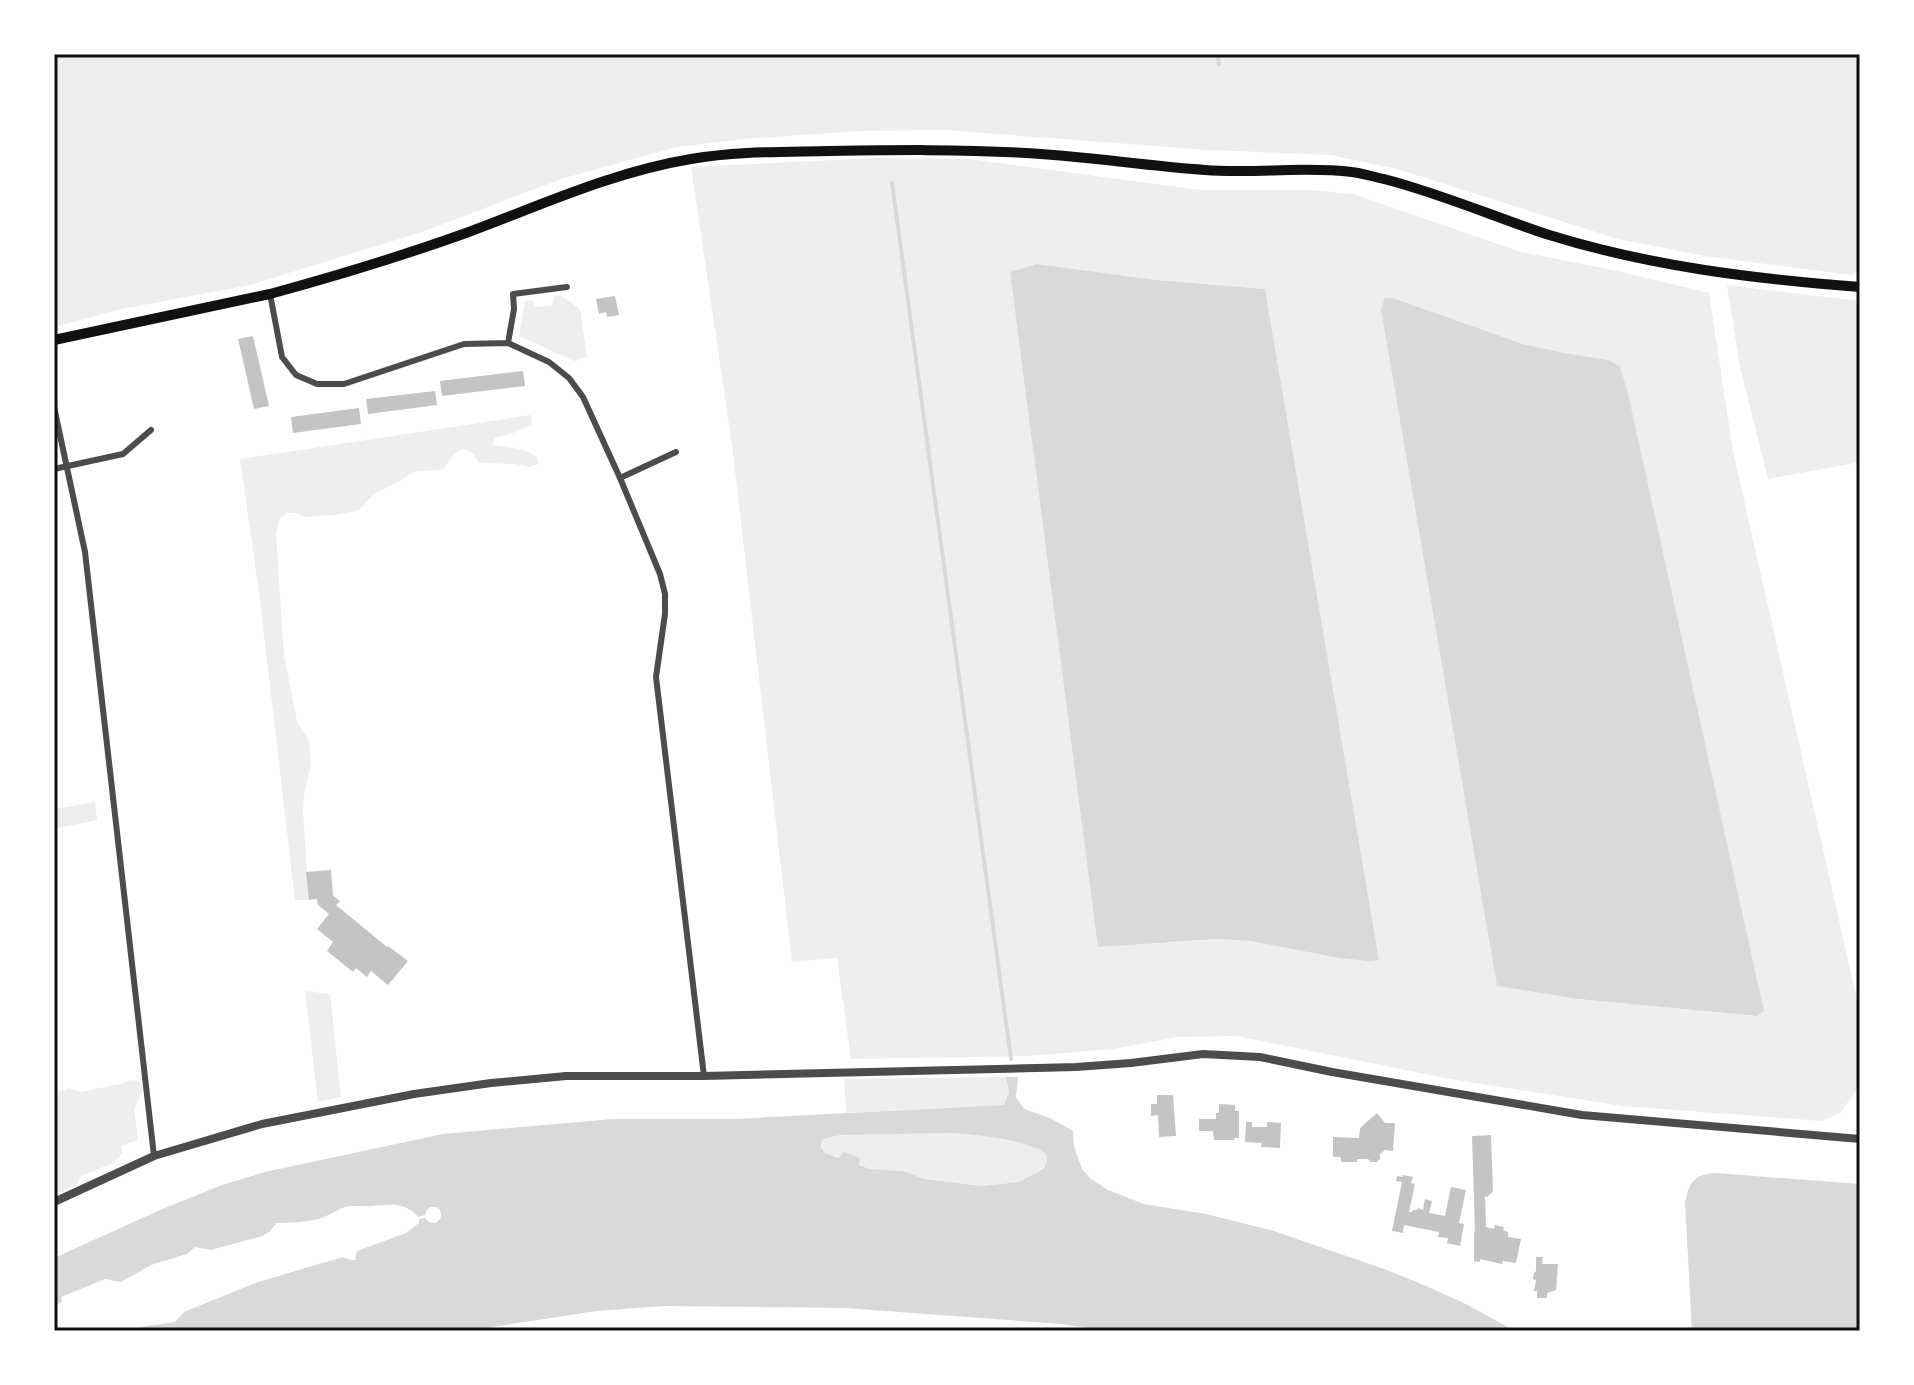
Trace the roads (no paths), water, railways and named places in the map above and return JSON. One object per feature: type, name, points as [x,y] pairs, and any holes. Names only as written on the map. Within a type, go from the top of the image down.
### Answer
[{"type":"highway","points":[[54,340],[270,294],[462,234],[621,176],[690,159],[788,152],[924,150],[1028,153],[1208,171],[1353,172],[1417,187],[1547,234],[1613,253],[1736,275],[1860,287]]},
{"type":"street","points":[[508,343],[514,309],[513,294],[567,287]]},
{"type":"street","points":[[270,294],[282,357],[296,375],[317,384],[344,384],[464,344],[508,343],[549,362],[569,378],[583,397],[660,574],[665,594],[656,677],[704,1076]]},
{"type":"street","points":[[54,407],[85,552],[154,1156]]},
{"type":"street","points":[[54,469],[123,454],[151,430]]},
{"type":"street","points":[[620,478],[676,452]]},
{"type":"street","points":[[54,1202],[154,1156],[262,1124],[414,1094],[566,1076],[704,1076],[1101,1066],[1226,1054],[1260,1057],[1582,1115],[1860,1139]]},
{"type":"waterway","points":[[1217,54],[1219,64]]},
{"type":"waterway","points":[[892,183],[1011,1059]]}]
